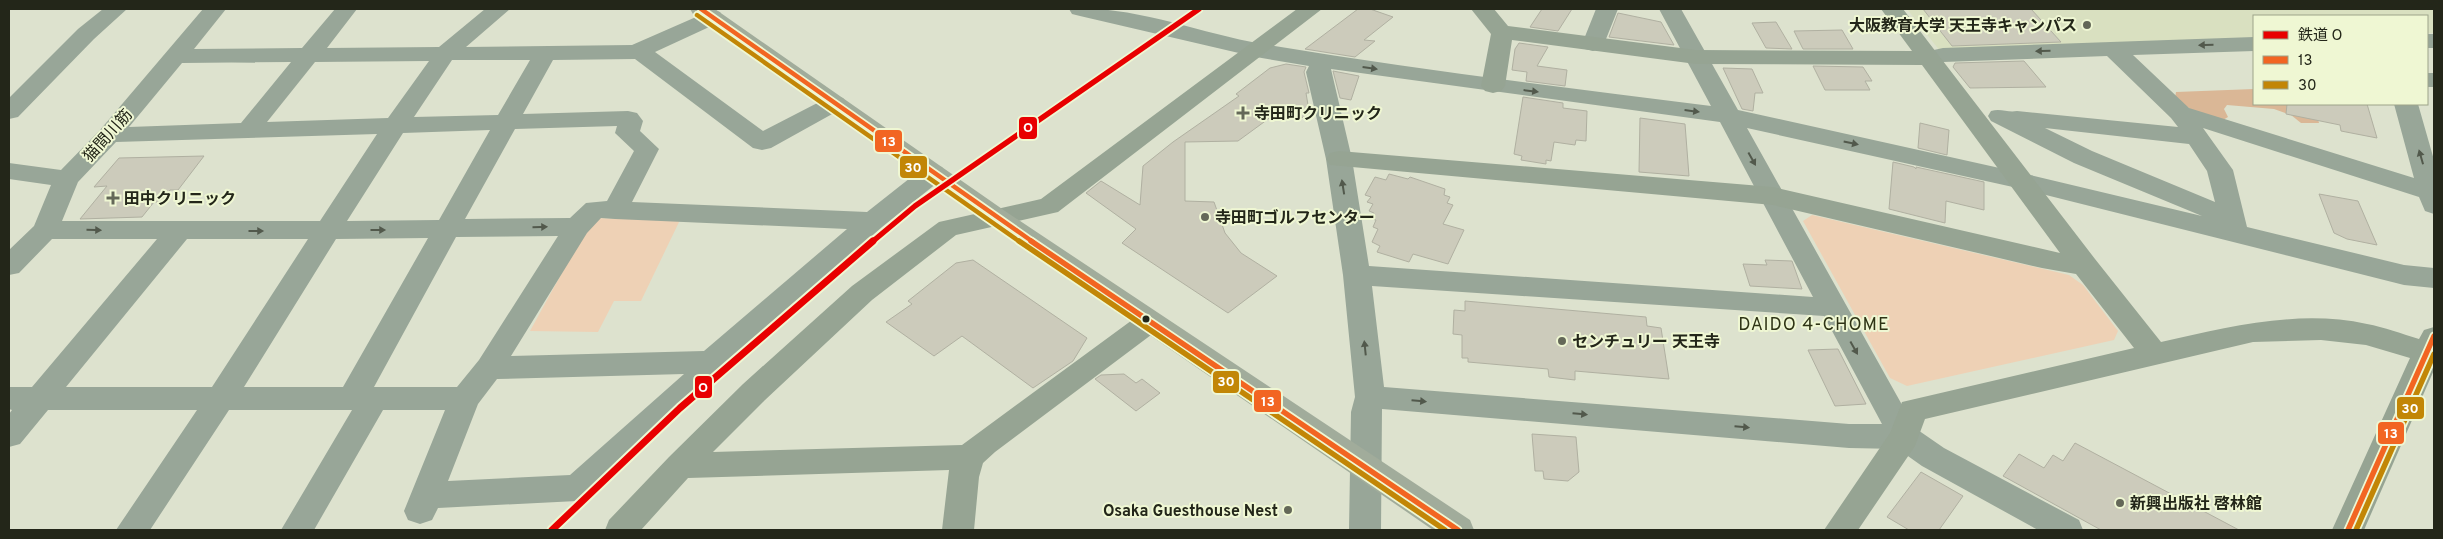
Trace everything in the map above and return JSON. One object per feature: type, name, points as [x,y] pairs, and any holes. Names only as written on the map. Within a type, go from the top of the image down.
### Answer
[{"type":"highway","points":[[706,13],[996,217],[1458,530]]},
{"type":"street","points":[[9,112],[86,34],[116,9]]},
{"type":"street","name":"猫間川筋","points":[[9,266],[45,230],[67,178],[109,135],[215,9]]},
{"type":"street","points":[[248,130],[346,9]]},
{"type":"street","points":[[132,530],[220,400],[397,124],[445,54],[471,30],[499,9]]},
{"type":"street","points":[[1080,9],[1256,50],[1322,61],[1493,86],[1729,116],[2234,226],[2404,275],[2434,278]]},
{"type":"street","points":[[621,530],[680,466],[754,392],[862,293],[948,228],[1049,206],[1311,9]]},
{"type":"street","points":[[1482,9],[1501,32],[1696,57],[1928,58],[1942,55],[2253,44]]},
{"type":"street","points":[[1593,44],[1607,9]]},
{"type":"street","points":[[1670,9],[1904,437],[1933,457],[2067,530]]},
{"type":"street","points":[[1892,9],[2085,266],[2155,355]]},
{"type":"street","points":[[175,56],[639,51],[706,13]]},
{"type":"street","points":[[1493,86],[1501,32]]},
{"type":"street","points":[[2112,48],[2180,113],[2220,170],[2234,226]]},
{"type":"street","points":[[639,51],[762,142],[835,103]]},
{"type":"street","points":[[297,530],[447,229],[509,121],[545,53]]},
{"type":"street","points":[[1322,61],[1318,72],[1339,159],[1357,275],[1370,397],[1366,412],[1364,467],[1365,530]]},
{"type":"street","points":[[2406,105],[2433,198]]},
{"type":"street","points":[[1970,113],[2197,137]]},
{"type":"street","points":[[2180,113],[2433,198]]},
{"type":"street","points":[[2000,116],[2083,158],[2234,226]]},
{"type":"street","points":[[109,135],[397,124],[628,118],[631,121],[627,133],[647,149],[616,210]]},
{"type":"street","points":[[1339,159],[1773,196],[2042,258],[2085,266]]},
{"type":"street","points":[[9,171],[67,178]]},
{"type":"street","points":[[873,221],[595,209],[577,227],[489,368],[465,399],[422,504],[577,488],[704,373],[711,362],[873,221],[933,172]]},
{"type":"street","points":[[45,230],[179,231],[577,227]]},
{"type":"street","points":[[9,435],[179,231]]},
{"type":"street","points":[[1357,275],[1810,307],[1831,306]]},
{"type":"street","points":[[958,530],[963,476],[969,457],[984,443],[1149,322]]},
{"type":"street","points":[[1840,530],[1904,437],[1913,410],[2252,332],[2321,330],[2366,334],[2430,344],[2348,530]]},
{"type":"street","points":[[489,368],[711,362]]},
{"type":"street","points":[[1370,397],[1849,436],[1904,437]]},
{"type":"street","points":[[9,398],[220,400],[465,399]]},
{"type":"street","points":[[680,466],[969,457]]},
{"type":"shaded area","name":"大阪教育大学 天王寺キャンパス","points":[[1907,9],[2434,9],[2434,33],[2428,33],[2428,15],[2253,15],[2253,39],[1940,51]]},
{"type":"shaded area","points":[[2253,89],[2253,105],[2314,105],[2319,123],[2301,123],[2291,115],[2274,109],[2227,105],[2224,109],[2228,117],[2223,120],[2197,114],[2175,98],[2176,92]]},
{"type":"shaded area","points":[[1812,215],[2069,275],[2083,285],[2118,331],[2114,340],[1907,386],[1890,378],[1803,221]]},
{"type":"shaded area","points":[[592,218],[680,220],[641,301],[614,301],[598,332],[530,331]]},
{"type":"building","points":[[1358,9],[1370,9],[1393,17],[1364,40],[1375,41],[1355,57],[1305,49]]},
{"type":"building","points":[[1542,9],[1572,9],[1558,31],[1530,27]]},
{"type":"building","points":[[1923,9],[2031,9],[2061,42],[1952,46]]},
{"type":"building","points":[[1618,13],[1661,22],[1674,45],[1609,37]]},
{"type":"building","points":[[1776,22],[1792,49],[1766,48],[1752,23]]},
{"type":"building","points":[[1842,30],[1853,49],[1803,49],[1794,31]]},
{"type":"building","points":[[1519,43],[1548,47],[1537,66],[1567,70],[1565,86],[1526,81],[1527,72],[1512,70],[1515,49]]},
{"type":"building","points":[[2024,61],[2046,87],[1970,88],[1953,67],[1955,63]]},
{"type":"building","points":[[1286,64],[1306,67],[1304,72],[1309,93],[1306,93],[1310,117],[1282,118],[1275,114],[1238,141],[1185,142],[1185,201],[1214,202],[1225,233],[1241,253],[1277,276],[1228,313],[1122,243],[1136,229],[1086,193],[1101,181],[1140,205],[1143,166],[1173,142],[1239,96],[1236,94],[1270,68]]},
{"type":"building","points":[[1813,66],[1863,67],[1872,81],[1865,81],[1870,90],[1825,90]]},
{"type":"building","points":[[1723,68],[1752,69],[1763,93],[1755,93],[1753,111],[1742,109]]},
{"type":"building","points":[[1333,71],[1359,76],[1351,100],[1340,98]]},
{"type":"building","points":[[1523,97],[1563,103],[1563,108],[1587,111],[1586,141],[1576,140],[1575,145],[1554,142],[1551,161],[1546,160],[1546,164],[1521,160],[1522,156],[1514,154]]},
{"type":"building","points":[[2287,105],[2367,105],[2377,138],[2341,131],[2340,125],[2286,114]]},
{"type":"building","points":[[1640,118],[1685,124],[1689,176],[1639,172]]},
{"type":"building","points":[[1920,123],[1949,130],[1947,155],[1918,148]]},
{"type":"building","points":[[204,156],[178,190],[170,190],[161,202],[154,202],[142,217],[80,219],[107,186],[94,187],[119,158]]},
{"type":"building","points":[[1893,162],[1916,169],[1916,167],[1984,182],[1984,210],[1946,201],[1945,223],[1889,209]]},
{"type":"building","points":[[1389,174],[1408,179],[1410,177],[1445,189],[1444,195],[1450,197],[1447,203],[1453,205],[1443,224],[1464,230],[1448,264],[1413,254],[1409,262],[1377,252],[1380,246],[1372,242],[1378,229],[1373,227],[1376,220],[1371,219],[1374,213],[1369,211],[1373,204],[1367,202],[1371,197],[1365,195],[1375,177],[1386,180]]},
{"type":"building","points":[[2319,194],[2358,201],[2377,245],[2347,239],[2334,233]]},
{"type":"building","points":[[973,260],[1087,338],[1073,361],[1033,388],[962,336],[934,356],[886,322],[912,304],[908,301],[956,263]]},
{"type":"building","points":[[1765,260],[1792,261],[1802,289],[1750,286],[1743,264],[1767,265]]},
{"type":"building","name":"センチュリー 天王寺","points":[[1465,301],[1646,317],[1647,326],[1661,328],[1669,379],[1575,371],[1575,380],[1549,377],[1548,369],[1468,362],[1468,358],[1462,358],[1462,335],[1453,334],[1454,310],[1465,311]]},
{"type":"building","points":[[1838,349],[1866,404],[1835,406],[1808,350]]},
{"type":"building","points":[[1124,374],[1136,383],[1142,379],[1160,393],[1136,411],[1095,379],[1101,375]]},
{"type":"building","points":[[1532,434],[1576,437],[1579,472],[1568,481],[1544,479],[1543,471],[1535,471]]},
{"type":"building","name":"新興出版社 啓林館","points":[[2075,443],[2239,530],[2101,530],[2003,476],[2019,454],[2044,468],[2053,455],[2063,461]]},
{"type":"building","points":[[1921,472],[1963,496],[1939,530],[1909,530],[1887,517]]},
{"type":"rail line","name":"O","points":[[552,530],[680,408],[798,304],[915,206],[1199,9]]},
{"type":"transit line","name":"13","points":[[701,9],[996,217],[1458,530]]},
{"type":"transit line","name":"30","points":[[697,15],[992,223],[1445,530]]},
{"type":"transit line","name":"13","points":[[2348,530],[2434,336]]},
{"type":"transit line","name":"30","points":[[2356,530],[2434,354]]},
{"type":"place","name":"大阪教育大学 天王寺キャンパス","points":[[2087,25]]},
{"type":"place","name":"寺田町クリニック","points":[[1243,113]]},
{"type":"place","name":"田中クリニック","points":[[113,198]]},
{"type":"place","name":"寺田町ゴルフセンター","points":[[1205,217]]},
{"type":"place","name":"センチュリー 天王寺","points":[[1562,341]]},
{"type":"place","name":"新興出版社 啓林館","points":[[2120,503]]},
{"type":"place","name":"Osaka Guesthouse Nest","points":[[1288,510]]},
{"type":"district","name":"DAIDO 4-CHOME","points":[[1814,324]]}]
